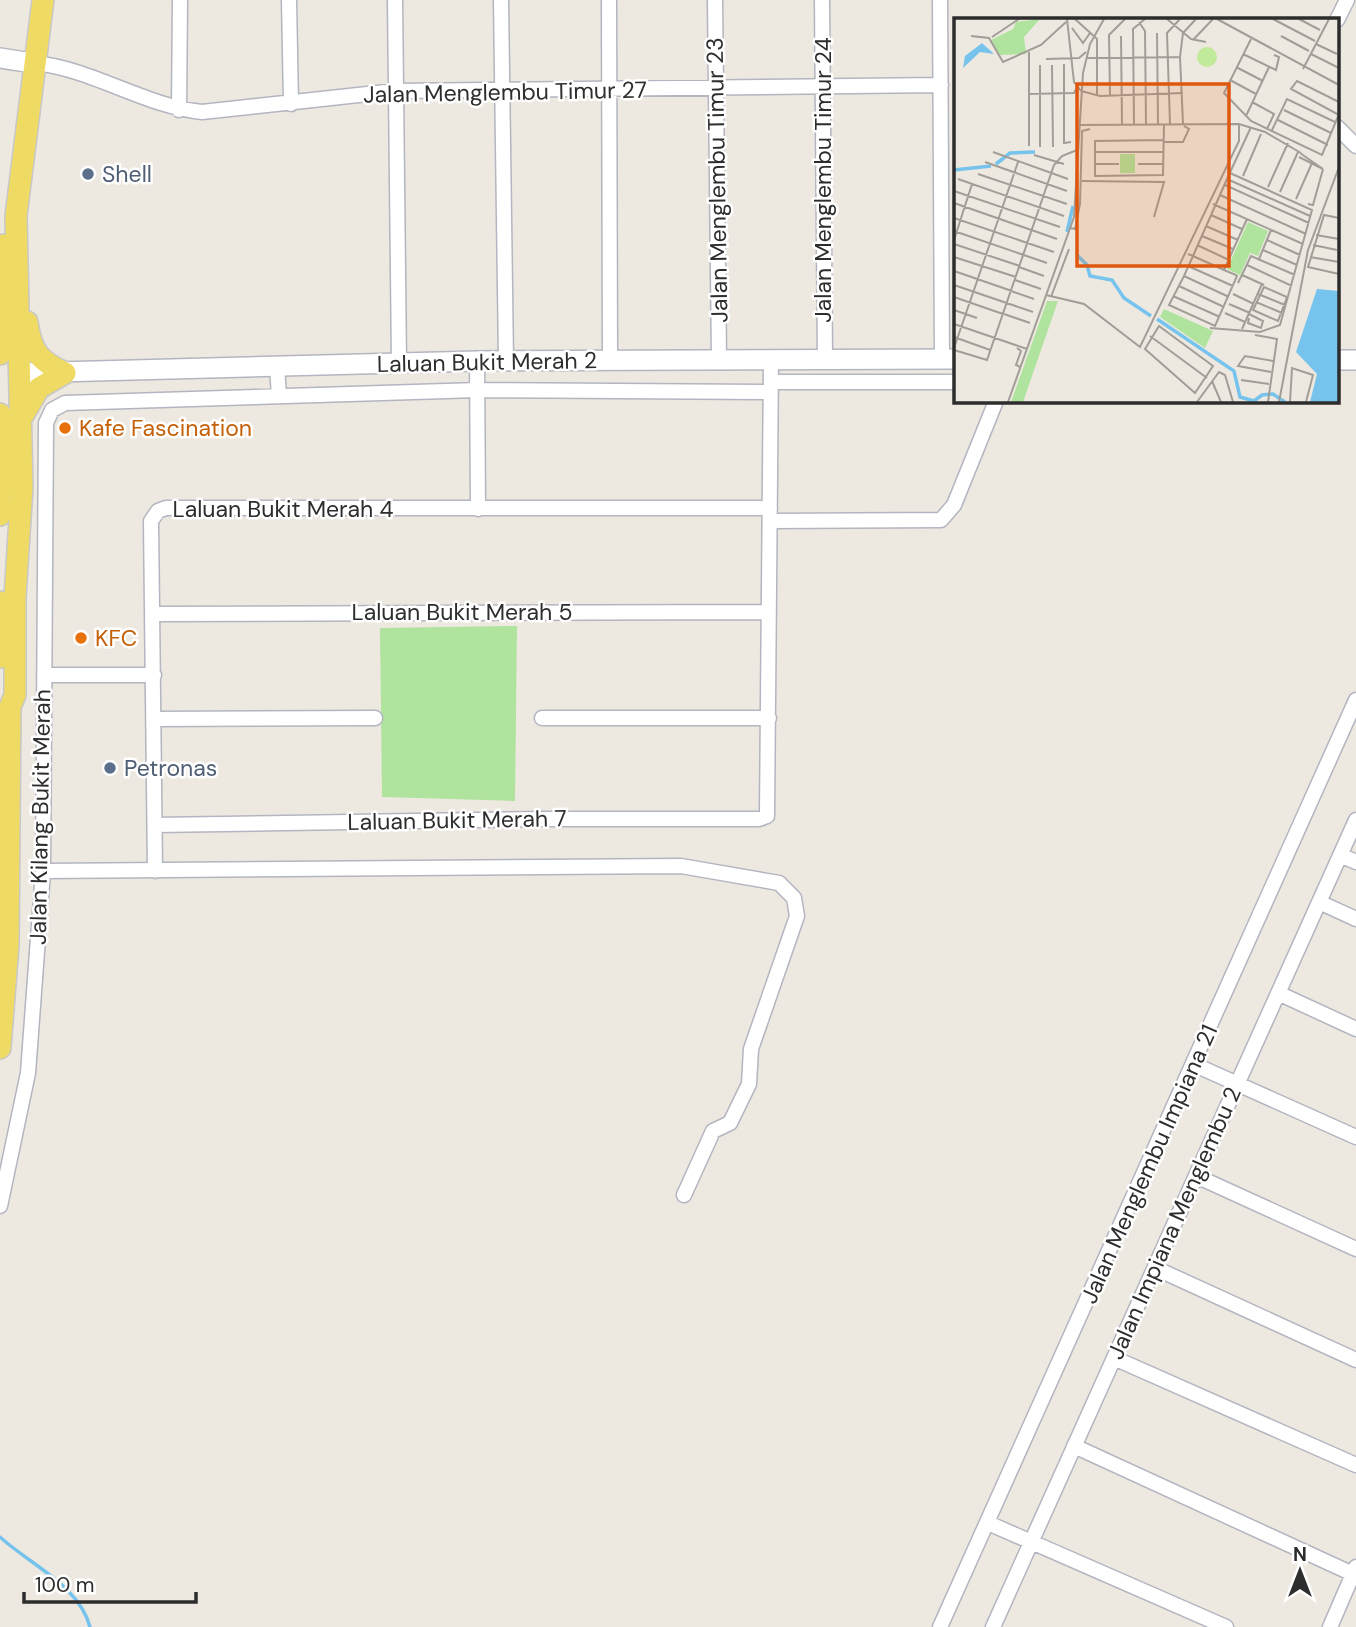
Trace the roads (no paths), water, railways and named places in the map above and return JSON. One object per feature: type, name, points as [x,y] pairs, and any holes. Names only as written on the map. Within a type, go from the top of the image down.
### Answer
[{"type":"main road","points":[[0,1048],[8,945],[15,597],[10,417],[19,373],[16,216],[36,0]]},
{"type":"main road","points":[[0,354],[7,195],[43,0]]},
{"type":"main road","points":[[16,216],[24,256],[30,344],[37,357],[65,373]]},
{"type":"main road","points":[[4,246],[7,347],[9,358],[19,373]]},
{"type":"main road","points":[[12,701],[8,616],[0,595],[8,582],[13,526],[9,387],[19,373]]},
{"type":"main road","points":[[10,417],[39,388],[65,373]]},
{"type":"main road","points":[[0,514],[11,489]]},
{"type":"main road","points":[[0,602],[3,694],[12,701]]},
{"type":"street","points":[[179,110],[180,0]]},
{"type":"street","points":[[289,0],[291,104]]},
{"type":"street","points":[[395,0],[399,363]]},
{"type":"street","points":[[501,0],[506,361]]},
{"type":"street","points":[[609,0],[610,361]]},
{"type":"street","name":"Jalan Menglembu Timur 23","points":[[715,0],[719,360]]},
{"type":"street","name":"Jalan Menglembu Timur 24","points":[[822,0],[825,360]]},
{"type":"street","points":[[940,0],[949,359]]},
{"type":"street","points":[[1338,18],[1347,0]]},
{"type":"street","points":[[0,58],[32,63]]},
{"type":"street","name":"Jalan Menglembu Timur 27","points":[[32,63],[87,76],[179,110],[202,112],[395,91],[941,85]]},
{"type":"street","points":[[1338,128],[1356,146]]},
{"type":"street","name":"Laluan Bukit Merah 2","points":[[19,373],[477,361],[949,359]]},
{"type":"street","points":[[542,718],[769,718],[771,360]]},
{"type":"street","points":[[1338,360],[1356,360]]},
{"type":"street","points":[[477,361],[478,509]]},
{"type":"street","points":[[277,367],[279,396]]},
{"type":"street","name":"Laluan Bukit Merah 2","points":[[46,424],[52,410],[65,402],[478,390],[954,382]]},
{"type":"street","points":[[770,514],[941,520],[954,505],[996,402]]},
{"type":"street","name":"Jalan Kilang Bukit Merah","points":[[0,1206],[28,1073],[43,871],[46,424]]},
{"type":"street","name":"Laluan Bukit Merah 4","points":[[155,871],[151,521],[158,511],[166,508],[478,509],[770,514]]},
{"type":"street","name":"Laluan Bukit Merah 5","points":[[154,614],[769,612]]},
{"type":"street","points":[[44,675],[154,675]]},
{"type":"street","name":"Jalan Menglembu Impiana 21","points":[[940,1627],[1356,700]]},
{"type":"street","points":[[154,719],[375,718]]},
{"type":"street","name":"Laluan Bukit Merah 7","points":[[155,825],[543,819],[759,819],[767,816],[769,810],[769,718]]},
{"type":"street","name":"Jalan Impiana Menglembu 2","points":[[993,1627],[1356,820]]},
{"type":"street","points":[[1340,855],[1356,863]]},
{"type":"street","points":[[43,871],[681,866],[779,883],[794,898],[797,916],[751,1049],[749,1084],[730,1123],[713,1131],[684,1195]]},
{"type":"street","points":[[1319,902],[1356,919]]},
{"type":"street","points":[[1278,993],[1356,1029]]},
{"type":"street","points":[[1193,1064],[1356,1137]]},
{"type":"street","points":[[1196,1176],[1356,1249]]},
{"type":"street","points":[[1155,1268],[1356,1360]]},
{"type":"street","points":[[1114,1358],[1356,1465]]},
{"type":"street","points":[[1074,1446],[1354,1571],[1330,1627]]},
{"type":"street","points":[[988,1522],[1226,1627]]},
{"type":"waterway","points":[[0,1537],[64,1587],[84,1612],[90,1627]]},
{"type":"place","name":"Shell","points":[[88,174]]},
{"type":"place","name":"Kafe Fascination","points":[[65,428]]},
{"type":"place","name":"KFC","points":[[81,638]]},
{"type":"place","name":"Petronas","points":[[110,768]]}]
